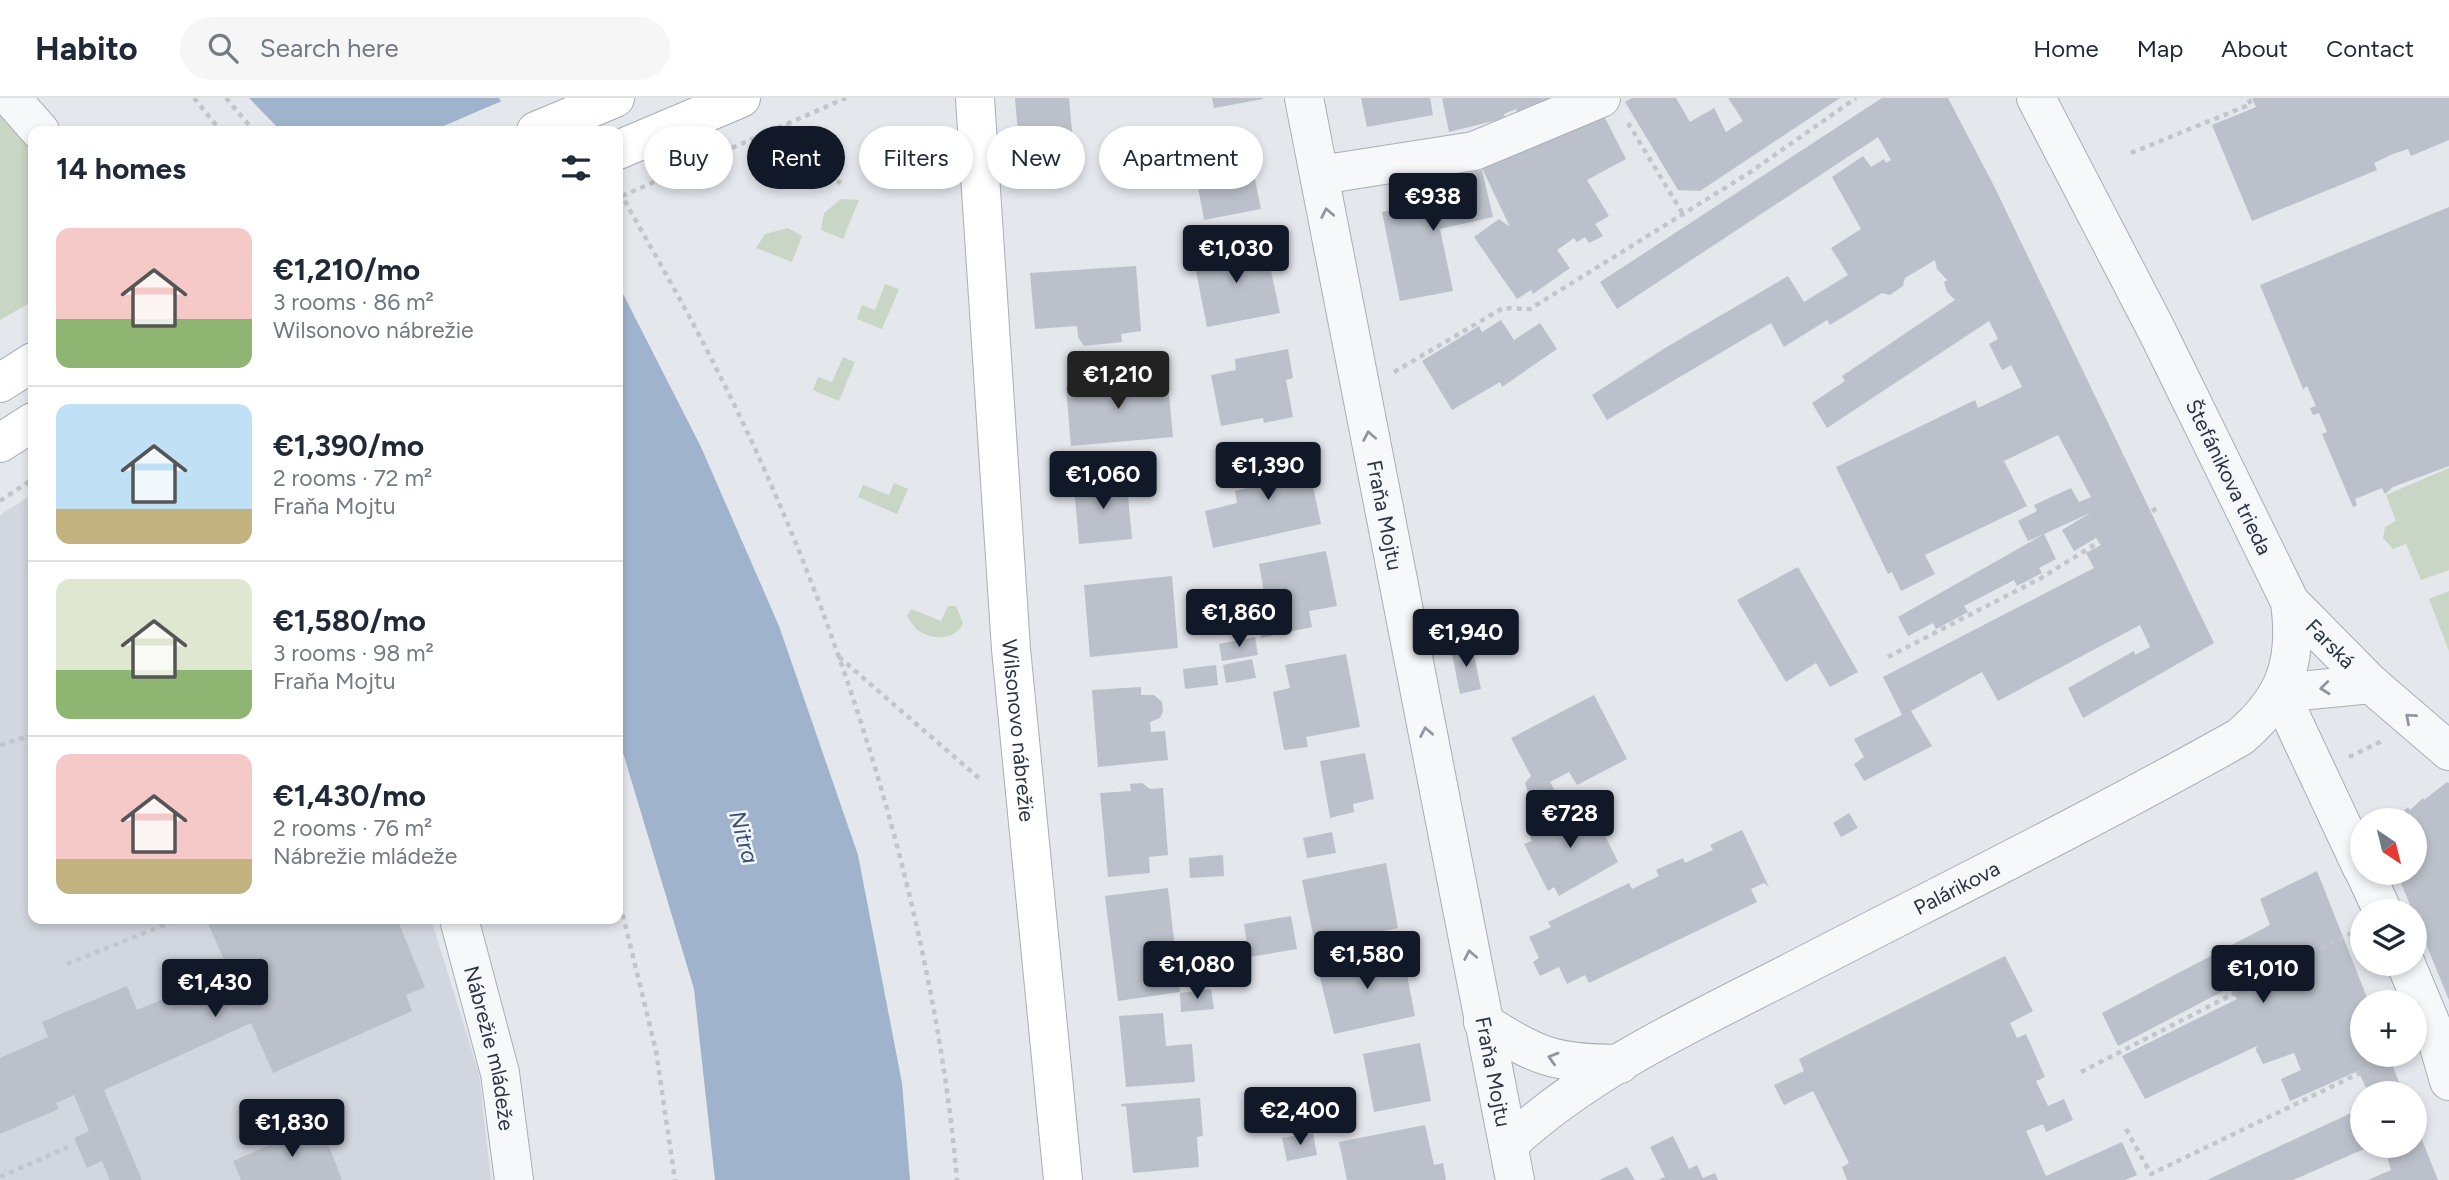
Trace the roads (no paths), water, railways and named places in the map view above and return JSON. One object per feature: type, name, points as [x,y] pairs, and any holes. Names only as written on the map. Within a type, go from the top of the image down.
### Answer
[{"type":"street","points":[[12,98],[36,126]]},
{"type":"street","points":[[549,126],[615,98]]},
{"type":"street","points":[[623,148],[741,98]]},
{"type":"street","name":"Wilsonovo nábrežie","points":[[955,98],[987,279]]},
{"type":"street","name":"Wilsonovo nábrežie","points":[[975,98],[1011,649],[1063,1180]]},
{"type":"street","name":"Fraňa Mojtu","points":[[1304,98],[1483,1022],[1513,1162]]},
{"type":"street","name":"Štefánikova trieda","points":[[2036,98],[2157,331],[2290,602],[2294,632],[2292,652],[2280,693]]},
{"type":"street","points":[[1320,175],[1474,151],[1614,109]]},
{"type":"street","points":[[0,383],[28,365]]},
{"type":"street","points":[[0,443],[28,425]]},
{"type":"street","name":"Farská","points":[[2290,602],[2371,684],[2449,751]]},
{"type":"street","name":"Farská","points":[[2280,693],[2371,684]]},
{"type":"street","points":[[2280,693],[2350,843]]},
{"type":"street","name":"Palárikova","points":[[1513,1162],[1536,1119],[1620,1064],[1723,1007],[2201,759],[2240,737],[2264,717],[2280,693]]},
{"type":"street","name":"Nábrežie mládeže","points":[[460,924],[500,1073],[513,1180]]},
{"type":"street","points":[[2411,976],[2436,1036],[2449,1081]]},
{"type":"street","points":[[1483,1022],[1549,1059],[1573,1063],[1620,1064]]},
{"type":"lane","points":[[1410,650],[1442,640],[1467,638]]},
{"type":"water","points":[[249,98],[499,98],[517,126],[276,126]]},
{"type":"water","name":"Nitra","points":[[623,294],[701,447],[779,626],[858,855],[902,1083],[910,1180],[715,1180],[694,989],[623,753]]}]
